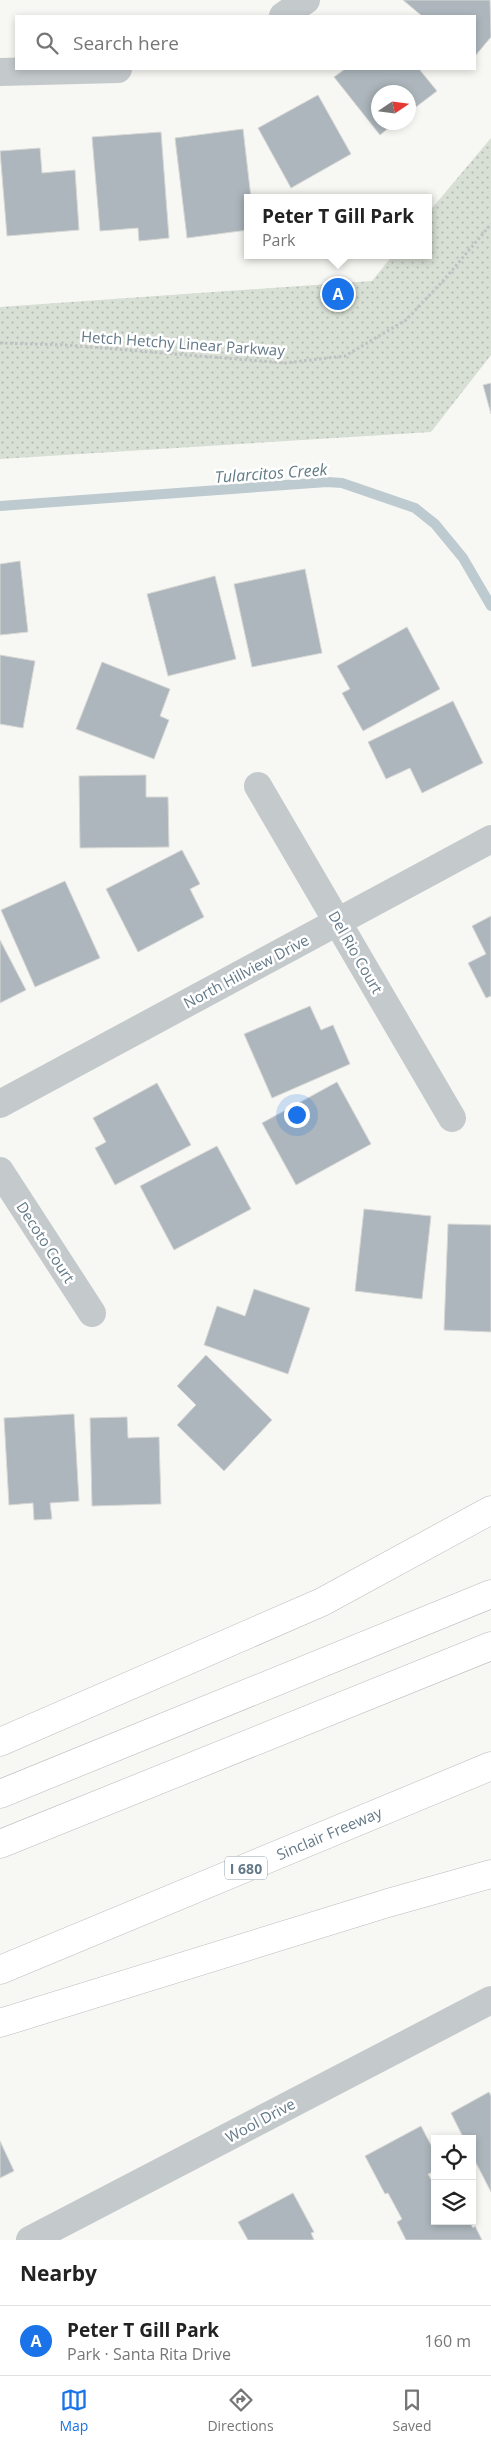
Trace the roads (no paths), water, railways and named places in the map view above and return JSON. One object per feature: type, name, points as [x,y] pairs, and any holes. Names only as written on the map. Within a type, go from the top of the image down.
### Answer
[{"type":"highway","points":[[0,1742],[322,1602],[491,1510]]},
{"type":"highway","points":[[0,1794],[491,1594]]},
{"type":"highway","points":[[0,1844],[491,1646]]},
{"type":"highway","name":"Sinclair Freeway","points":[[0,1970],[491,1766]]},
{"type":"highway","points":[[0,2023],[388,1903],[491,1874]]},
{"type":"street","points":[[284,15],[306,0]]},
{"type":"street","points":[[0,72],[79,70]]},
{"type":"street","name":"Del Rio Court","points":[[258,786],[452,1118]]},
{"type":"street","name":"North Hillview Drive","points":[[0,1104],[491,839]]},
{"type":"street","name":"Decoto Court","points":[[0,1171],[92,1313]]},
{"type":"street","name":"Wool Drive","points":[[30,2240],[491,2000]]},
{"type":"waterway","name":"Tularcitos Creek","points":[[0,506],[327,482],[342,483],[415,508],[435,524],[463,558],[491,606]]},
{"type":"place","name":"Peter T Gill Park","points":[[338,294]]}]
